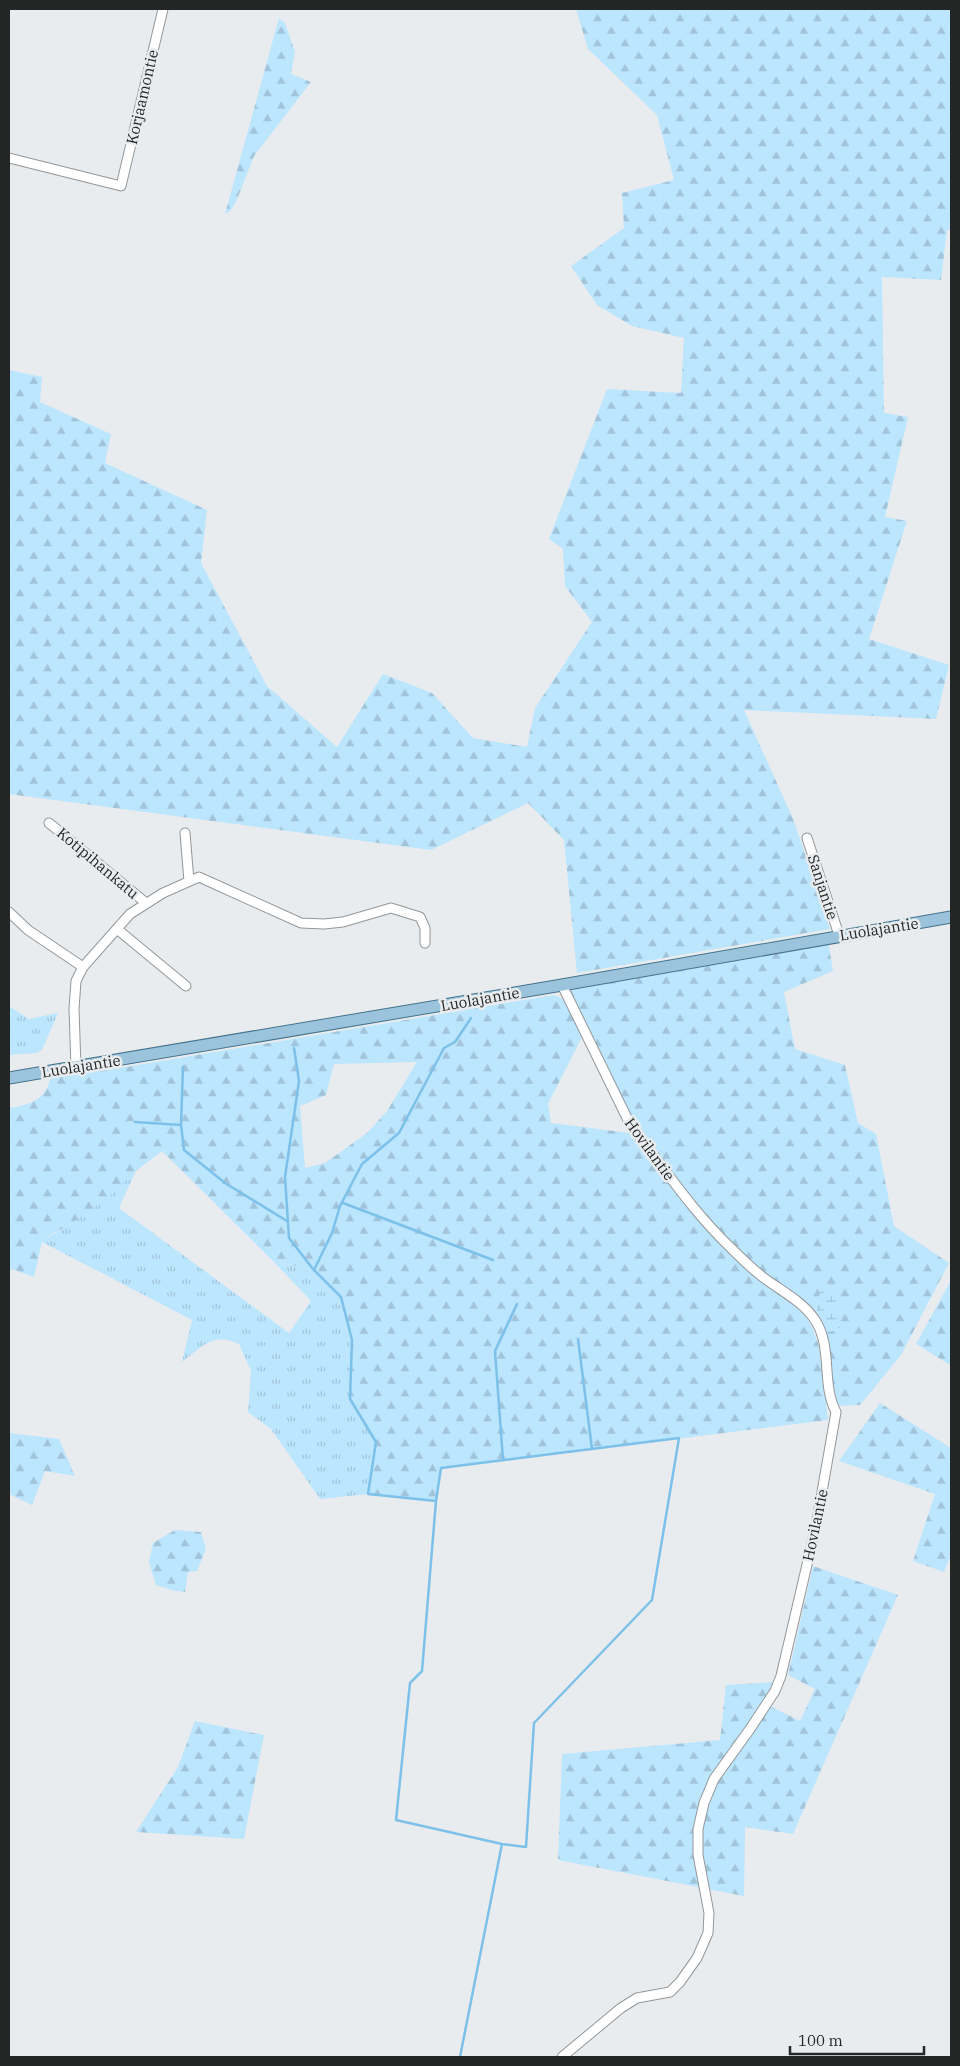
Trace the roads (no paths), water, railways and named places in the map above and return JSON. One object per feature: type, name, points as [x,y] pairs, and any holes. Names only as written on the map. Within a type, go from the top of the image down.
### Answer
[{"type":"main road","name":"Luolajantie","points":[[9,1078],[562,986],[839,935],[951,917]]},
{"type":"street","name":"Korjaamontie","points":[[9,158],[121,186],[163,9]]},
{"type":"street","name":"Kotipihankatu","points":[[49,823],[146,903]]},
{"type":"street","points":[[185,832],[189,882]]},
{"type":"street","name":"Sanjantie","points":[[807,838],[839,935]]},
{"type":"street","points":[[76,1067],[74,1009],[76,981],[83,967],[130,914],[163,893],[199,877],[301,923],[324,924],[344,922],[391,908],[409,912],[420,917],[424,928],[425,942]]},
{"type":"street","points":[[9,912],[28,930],[83,967]]},
{"type":"street","points":[[117,929],[186,986]]},
{"type":"street","name":"Hovilantie","points":[[562,986],[628,1120],[638,1136],[717,1234],[759,1274],[808,1310],[815,1320],[824,1342],[831,1402],[836,1412],[816,1526],[781,1676],[760,1714],[714,1779],[704,1803],[698,1830],[698,1855],[709,1913],[708,1933],[697,1958],[680,1982],[670,1992],[637,1998],[621,2008],[562,2057]]},
{"type":"waterway","points":[[436,1501],[368,1494],[376,1442],[350,1399],[352,1340],[341,1297],[314,1270],[332,1233],[340,1206],[362,1164],[399,1133],[444,1048],[455,1042],[471,1018]]},
{"type":"waterway","points":[[294,1048],[299,1081],[285,1177],[289,1238],[313,1269]]},
{"type":"waterway","points":[[181,1125],[183,1067]]},
{"type":"waterway","points":[[135,1122],[181,1125],[184,1150],[225,1183],[287,1221]]},
{"type":"waterway","points":[[343,1203],[493,1260]]},
{"type":"waterway","points":[[503,1460],[495,1351],[517,1304]]},
{"type":"waterway","points":[[578,1339],[592,1449]]},
{"type":"waterway","points":[[460,2057],[502,1844],[526,1847],[534,1723],[652,1600],[679,1438],[441,1468],[436,1501],[422,1671],[410,1683],[396,1820],[502,1844]]}]
